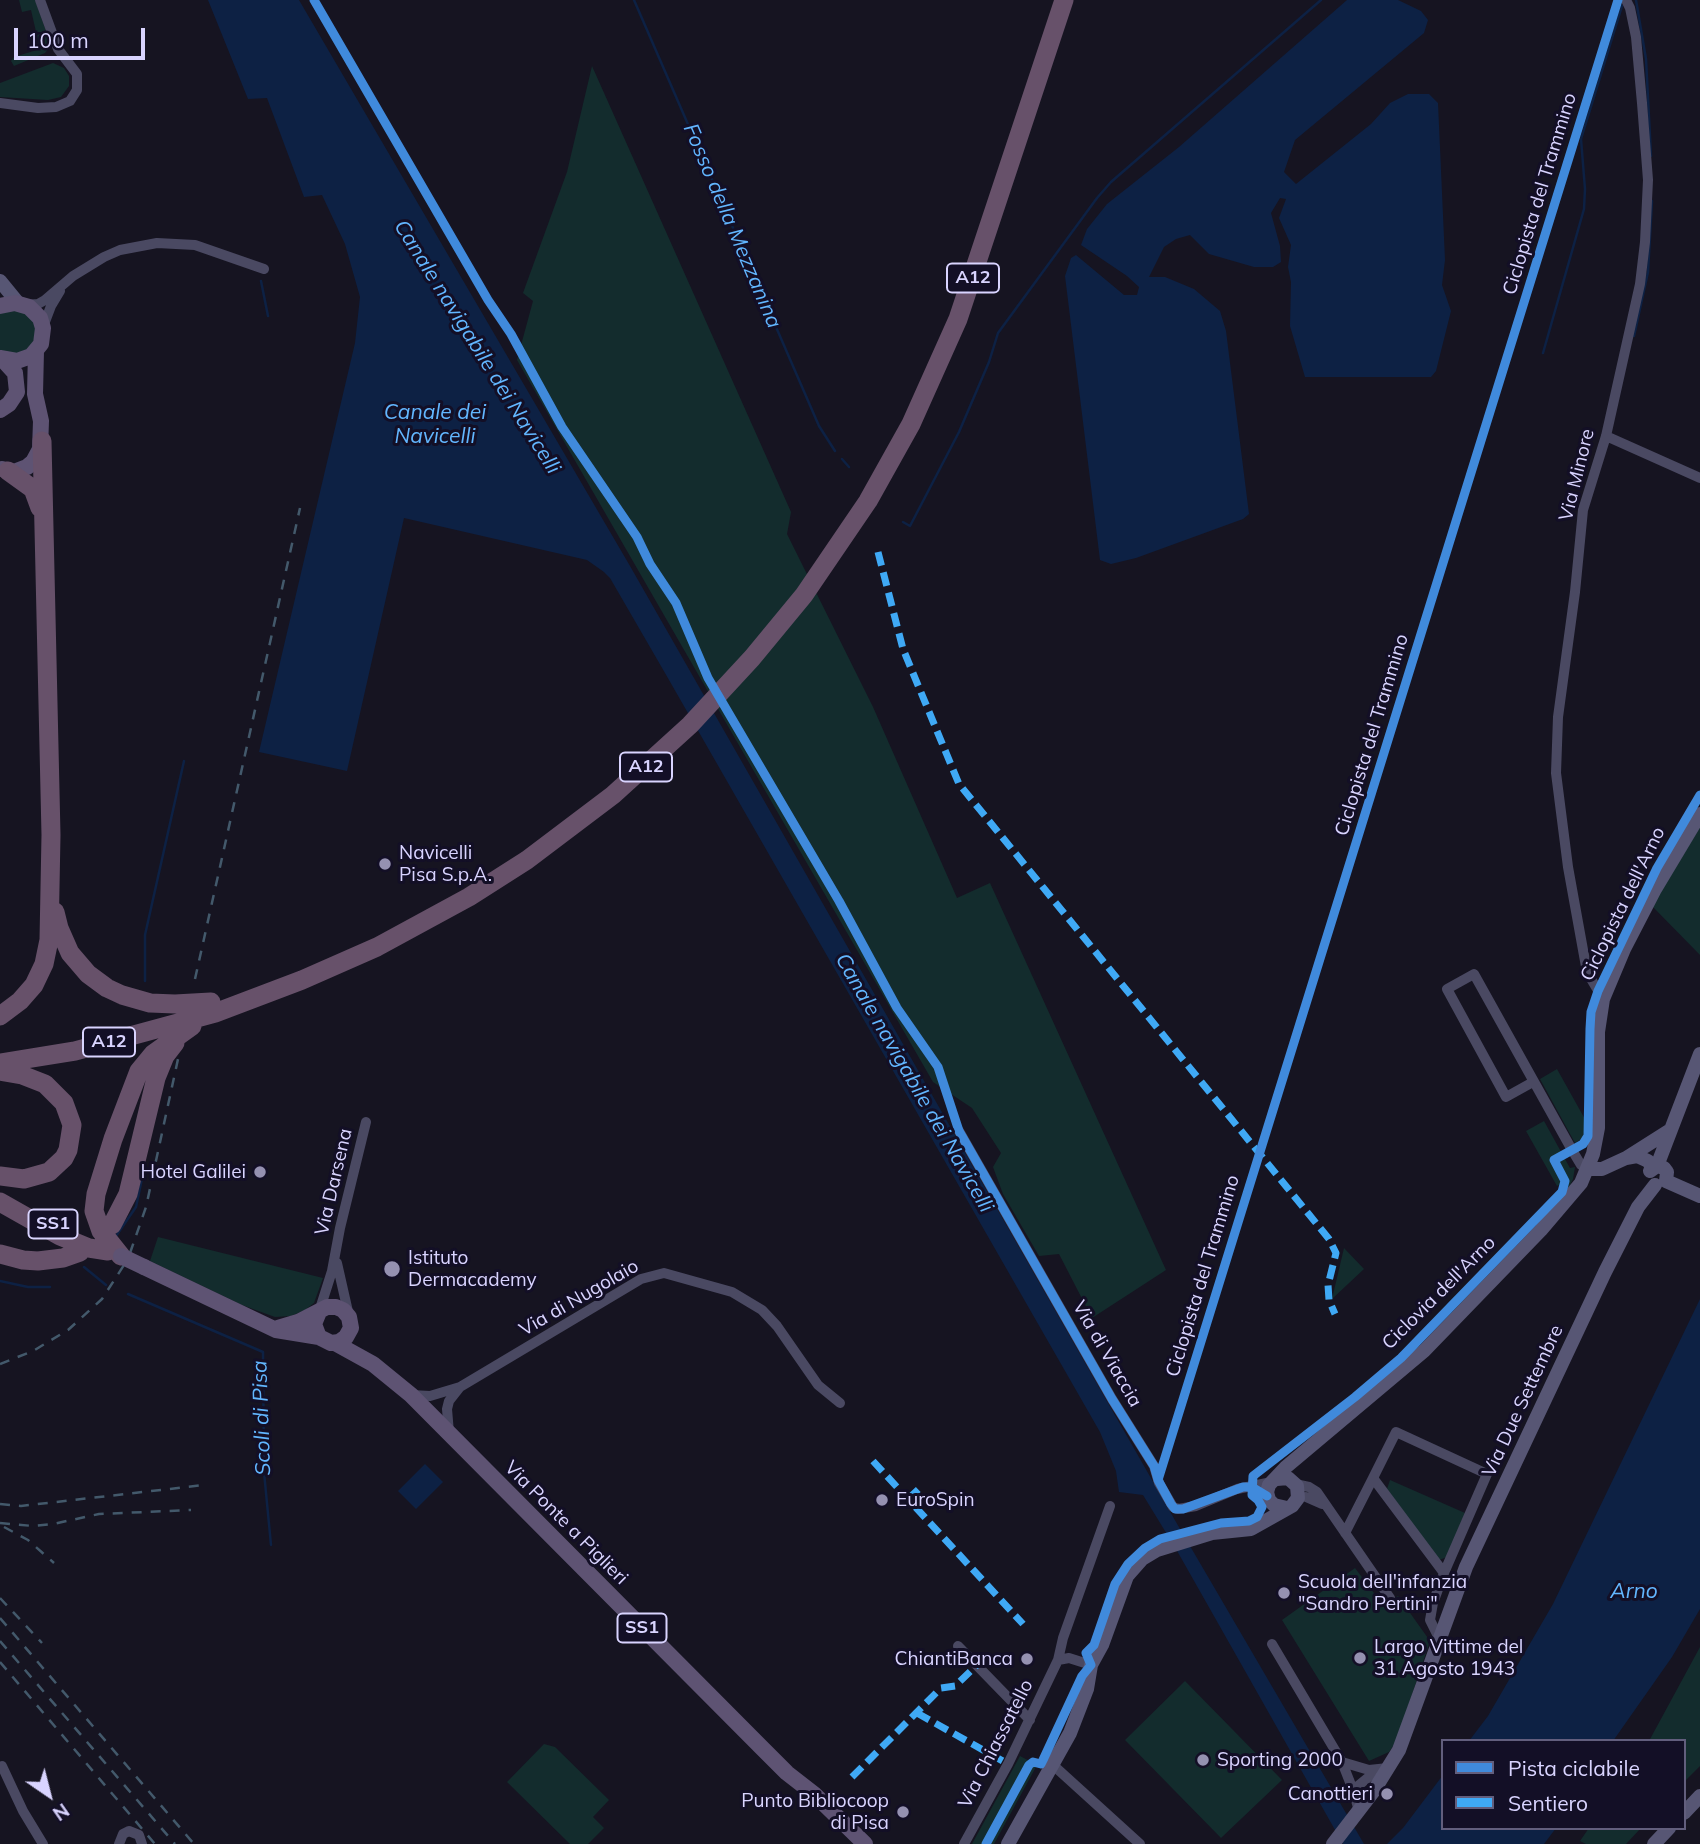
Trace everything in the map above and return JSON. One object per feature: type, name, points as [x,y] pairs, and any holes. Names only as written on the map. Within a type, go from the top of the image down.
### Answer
[{"type":"highway","name":"A12","points":[[0,1064],[75,1051],[213,1007],[334,966],[418,926],[497,879],[574,826],[654,759],[724,690],[788,615],[838,537],[916,390],[960,285],[1053,0]]},
{"type":"highway","name":"A12","points":[[838,537],[868,502],[899,447],[953,332],[973,279],[1064,0]]},
{"type":"highway","points":[[0,1016],[20,1001],[40,974],[47,951],[51,894],[42,441]]},
{"type":"highway","points":[[4,470],[22,479],[33,489],[44,519]]},
{"type":"highway","points":[[51,894],[64,942],[76,960],[96,981],[142,1002],[213,1007]]},
{"type":"highway","points":[[115,1254],[98,1224],[94,1211],[96,1194],[134,1080],[153,1054],[213,1007]]},
{"type":"highway","points":[[112,1225],[128,1194],[156,1077],[165,1056],[182,1033]]},
{"type":"highway","points":[[0,1064],[45,1084],[64,1103],[72,1125],[68,1150],[64,1158],[49,1172],[24,1179],[0,1175]]},
{"type":"highway","points":[[0,1202],[60,1237],[115,1254]]},
{"type":"highway","points":[[0,1254],[38,1261],[63,1258],[79,1252]]},
{"type":"main road","points":[[0,306],[21,304],[37,314],[43,328],[41,344],[36,351],[22,360],[1,359]]},
{"type":"main road","points":[[4,470],[20,471],[33,462],[42,441],[35,394],[36,351]]},
{"type":"main road","points":[[0,410],[9,404],[17,392],[15,373],[1,359]]},
{"type":"main road","name":"SS1","points":[[0,1191],[46,1220],[266,1326],[335,1343]]},
{"type":"main road","points":[[266,1326],[288,1326],[327,1307],[336,1307],[344,1310],[350,1322],[346,1337],[335,1343]]},
{"type":"main road","points":[[319,1312],[314,1324],[319,1337]]},
{"type":"main road","name":"Via Ponte a Piglieri","points":[[350,1322],[361,1348],[373,1364]]},
{"type":"main road","name":"Via Ponte a Piglieri","points":[[335,1343],[373,1364],[411,1395],[787,1773],[814,1794],[865,1844]]},
{"type":"main road","name":"Via Ponte a Piglieri","points":[[787,1773],[795,1785],[854,1844]]},
{"type":"street","points":[[0,103],[38,108],[56,107],[70,101],[77,90],[77,74],[58,49],[40,0]]},
{"type":"street","name":"Via Minore","points":[[1603,999],[1587,972],[1568,867],[1556,773],[1558,717],[1583,510],[1606,436],[1640,284],[1646,231],[1648,180],[1642,103],[1636,37],[1626,0]]},
{"type":"street","points":[[0,281],[21,304],[38,304],[109,255],[157,243],[195,246],[264,269]]},
{"type":"street","points":[[43,328],[51,306],[66,283]]},
{"type":"street","points":[[1606,436],[1700,478]]},
{"type":"street","points":[[1262,1525],[1271,1489],[1296,1457],[1424,1351],[1579,1186],[1588,1169],[1598,1128],[1598,1031],[1603,999],[1624,949],[1654,891],[1700,814]]},
{"type":"street","points":[[1533,1082],[1506,1097],[1447,989],[1474,974],[1576,1157],[1588,1169],[1602,1169],[1626,1158],[1669,1131]]},
{"type":"street","points":[[1700,1054],[1649,1178],[1700,1196]]},
{"type":"street","name":"Via Darsena","points":[[319,1312],[337,1250],[366,1122]]},
{"type":"street","name":"Via di Viaccia","points":[[959,1131],[1112,1399],[1154,1466],[1158,1480],[1173,1507],[1178,1509],[1196,1506],[1237,1489],[1271,1489]]},
{"type":"street","points":[[1626,1158],[1639,1156],[1655,1167]]},
{"type":"street","name":"Via Due Settembre","points":[[1333,1844],[1357,1814],[1405,1737],[1466,1567],[1638,1207],[1661,1183]]},
{"type":"street","name":"Via Darsena","points":[[337,1250],[338,1270],[350,1322]]},
{"type":"street","name":"Via di Nugolaio","points":[[411,1395],[430,1396],[460,1387],[641,1279],[664,1273],[732,1292],[762,1310],[777,1326],[818,1385],[840,1403]]},
{"type":"street","points":[[450,1436],[447,1409],[449,1401],[460,1387]]},
{"type":"street","name":"Via Due Settembre","points":[[1345,1533],[1396,1432],[1487,1474],[1433,1603],[1430,1620],[1440,1640]]},
{"type":"street","points":[[1296,1457],[1295,1483],[1300,1499]]},
{"type":"street","points":[[1271,1489],[1289,1478],[1295,1483]]},
{"type":"street","points":[[1373,1478],[1444,1573]]},
{"type":"street","points":[[1271,1489],[1278,1507],[1300,1499],[1327,1508],[1390,1598]]},
{"type":"street","points":[[1008,1844],[1053,1765],[1080,1710],[1091,1665],[1102,1645],[1127,1576],[1142,1559],[1157,1550],[1202,1535],[1245,1531],[1262,1525],[1300,1499]]},
{"type":"street","name":"Via Chiassatello","points":[[964,1844],[1030,1720],[1058,1660],[1063,1638],[1111,1506]]},
{"type":"street","points":[[1272,1644],[1342,1762],[1353,1790],[1357,1814]]},
{"type":"street","points":[[958,1646],[1030,1720]]},
{"type":"street","points":[[1058,1660],[1069,1658],[1091,1665]]},
{"type":"street","points":[[1342,1762],[1382,1770]]},
{"type":"street","points":[[1053,1765],[1140,1844]]},
{"type":"street","points":[[2,1766],[19,1803],[43,1844]]},
{"type":"street","points":[[1353,1790],[1382,1770]]},
{"type":"street","points":[[1686,1811],[1700,1796]]},
{"type":"street","points":[[1654,1844],[1667,1830]]},
{"type":"street","points":[[119,1844],[122,1835],[129,1831],[136,1832],[143,1843]]},
{"type":"green space","points":[[19,0],[35,0],[50,47],[45,53],[14,66],[11,61],[14,57],[40,49],[31,10],[22,12]]},
{"type":"green space","points":[[53,63],[64,68],[69,76],[69,86],[61,97],[48,100],[0,97],[0,83]]},
{"type":"green space","points":[[592,66],[791,512],[787,534],[873,707],[957,898],[990,883],[1166,1270],[1092,1318],[1059,1254],[1039,1256],[1003,1194],[993,1167],[1001,1153],[972,1108],[933,1082],[517,360],[533,301],[523,293],[567,172]]},
{"type":"green space","points":[[8,309],[23,311],[34,322],[36,329],[33,344],[14,355],[0,351],[0,313]]},
{"type":"green space","points":[[1700,827],[1700,955],[1652,906]]},
{"type":"green space","points":[[1557,1069],[1586,1121],[1583,1138],[1575,1143],[1540,1079]]},
{"type":"green space","points":[[1544,1121],[1570,1168],[1575,1167],[1568,1189],[1563,1183],[1557,1186],[1526,1131]]},
{"type":"green space","points":[[158,1237],[323,1278],[314,1303],[291,1316],[275,1317],[242,1305],[150,1261]]},
{"type":"green space","points":[[1344,1248],[1364,1269],[1332,1299]]},
{"type":"green space","points":[[1390,1480],[1465,1513],[1447,1557],[1439,1560],[1387,1489]]},
{"type":"green space","points":[[1355,1568],[1383,1605],[1398,1596],[1430,1641],[1396,1742],[1389,1752],[1369,1761],[1282,1620]]},
{"type":"green space","points":[[1700,1647],[1700,1766],[1686,1780],[1686,1739],[1650,1739]]},
{"type":"green space","name":"Sporting 2000","points":[[1185,1681],[1282,1780],[1221,1838],[1125,1740]]},
{"type":"green space","points":[[544,1744],[555,1747],[609,1800],[593,1817],[604,1828],[588,1844],[570,1844],[507,1782]]},
{"type":"green space","points":[[1020,1756],[1037,1765],[994,1844],[972,1844]]},
{"type":"green space","points":[[1588,1830],[1639,1830],[1626,1844],[1586,1844],[1580,1841]]},
{"type":"water","name":"Canale dei Navicelli","points":[[208,0],[299,0],[630,566],[1176,1522],[1364,1844],[1343,1844],[1143,1495],[1119,1492],[1116,1471],[1100,1432],[665,673],[604,572],[587,560],[404,518],[347,771],[259,752],[355,343],[360,297],[345,244],[322,195],[304,197],[267,98],[248,99]]},
{"type":"water","points":[[1347,0],[1398,0],[1421,11],[1428,20],[1424,33],[1295,140],[1284,172],[1296,184],[1371,124],[1390,103],[1408,94],[1429,94],[1438,103],[1445,260],[1442,285],[1451,311],[1436,371],[1431,377],[1305,377],[1290,326],[1291,282],[1288,267],[1291,245],[1279,218],[1286,199],[1280,198],[1271,213],[1280,246],[1281,262],[1273,267],[1254,267],[1209,254],[1190,235],[1176,239],[1164,247],[1149,277],[1165,277],[1194,289],[1220,311],[1226,331],[1249,514],[1243,519],[1136,558],[1111,564],[1100,560],[1065,276],[1071,258],[1076,255],[1124,295],[1137,295],[1139,287],[1127,276],[1081,245],[1087,229],[1107,204],[1179,147]]},
{"type":"water","name":"Arno","points":[[1700,1299],[1700,1609],[1672,1657],[1614,1739],[1471,1739],[1488,1716],[1553,1604]]},
{"type":"water","points":[[425,1464],[443,1482],[416,1509],[398,1491]]},
{"type":"water","points":[[1441,1778],[1441,1830],[1554,1830],[1544,1844],[1387,1844],[1403,1828]]},
{"type":"waterway","name":"Fosso della Mezzanina","points":[[634,0],[819,426],[835,451]]},
{"type":"waterway","points":[[903,522],[910,526],[959,432],[989,362],[998,333],[1097,198],[1111,182],[1321,0]]},
{"type":"waterway","points":[[1636,0],[1646,59],[1651,156]]},
{"type":"waterway","points":[[1543,353],[1584,209],[1581,139],[1622,6]]},
{"type":"waterway","points":[[1634,336],[1648,272],[1652,201]]},
{"type":"waterway","points":[[261,281],[268,316]]},
{"type":"waterway","points":[[842,459],[849,467]]},
{"type":"waterway","points":[[145,981],[145,935],[184,761]]},
{"type":"waterway","points":[[116,1236],[136,1207],[144,1169]]},
{"type":"waterway","name":"Scoli di Pisa","points":[[84,1267],[106,1285]]},
{"type":"waterway","name":"Scoli di Pisa","points":[[0,1281],[28,1287],[50,1287]]},
{"type":"waterway","name":"Scoli di Pisa","points":[[128,1294],[263,1352],[264,1472],[271,1545]]},
{"type":"railway","points":[[195,979],[300,508]]},
{"type":"railway","points":[[130,1253],[146,1207],[178,1059]]},
{"type":"railway","points":[[0,1364],[33,1351],[68,1330],[102,1299],[124,1265]]},
{"type":"railway","points":[[0,1504],[21,1506],[204,1485]]},
{"type":"railway","points":[[0,1523],[33,1526],[99,1514],[191,1510]]},
{"type":"railway","points":[[4,1527],[28,1540],[54,1563]]},
{"type":"railway","points":[[0,1598],[42,1643]]},
{"type":"railway","points":[[0,1618],[194,1844]]},
{"type":"railway","points":[[0,1641],[175,1844]]},
{"type":"railway","points":[[0,1662],[155,1844]]},
{"type":"marked path","points":[[878,552],[903,649],[959,784],[1329,1239],[1336,1253],[1328,1285],[1329,1300],[1335,1314]]},
{"type":"marked path","points":[[873,1461],[1023,1624]]},
{"type":"marked path","points":[[908,1499],[922,1486]]},
{"type":"marked path","points":[[852,1777],[941,1688],[955,1686],[977,1665]]},
{"type":"marked path","points":[[917,1713],[1008,1764]]},
{"type":"cycle path","points":[[314,0],[488,300],[511,334],[562,427],[637,537],[650,564],[676,603],[708,678],[839,901],[897,1008],[938,1067],[959,1131],[1112,1399],[1154,1466],[1171,1504],[1175,1509],[1183,1509],[1243,1487],[1252,1487],[1267,1496]]},
{"type":"cycle path","name":"Ciclopista del Trammino","points":[[1158,1480],[1618,0]]},
{"type":"cycle path","name":"Ciclopista dell'Arno","points":[[986,1844],[1029,1765],[1033,1762],[1041,1764],[1082,1676],[1091,1665],[1086,1653],[1094,1645],[1115,1584],[1128,1564],[1145,1548],[1160,1539],[1221,1523],[1249,1521],[1257,1517],[1262,1507],[1252,1495],[1253,1476],[1401,1358],[1562,1192],[1565,1181],[1554,1160],[1583,1144],[1588,1136],[1591,1012],[1598,991],[1657,868],[1700,795]]},
{"type":"place","name":"Navicelli Pisa S.p.A.","points":[[385,864]]},
{"type":"place","name":"Hotel Galilei","points":[[260,1172]]},
{"type":"place","name":"Istituto Dermacademy","points":[[392,1269]]},
{"type":"place","name":"EuroSpin","points":[[882,1500]]},
{"type":"place","name":"Scuola dell'infanzia \"Sandro Pertini\"","points":[[1284,1593]]},
{"type":"place","name":"Largo Vittime del 31 Agosto 1943","points":[[1360,1658]]},
{"type":"place","name":"ChiantiBanca","points":[[1027,1659]]},
{"type":"place","name":"Sporting 2000","points":[[1203,1760]]},
{"type":"place","name":"Canottieri","points":[[1387,1794]]},
{"type":"place","name":"Punto Bibliocoop di Pisa","points":[[903,1812]]},
{"type":"water label","name":"Canale navigabile dei Navicelli","points":[[477,347]]},
{"type":"water label","name":"Canale navigabile dei Navicelli","points":[[914,1083]]}]
